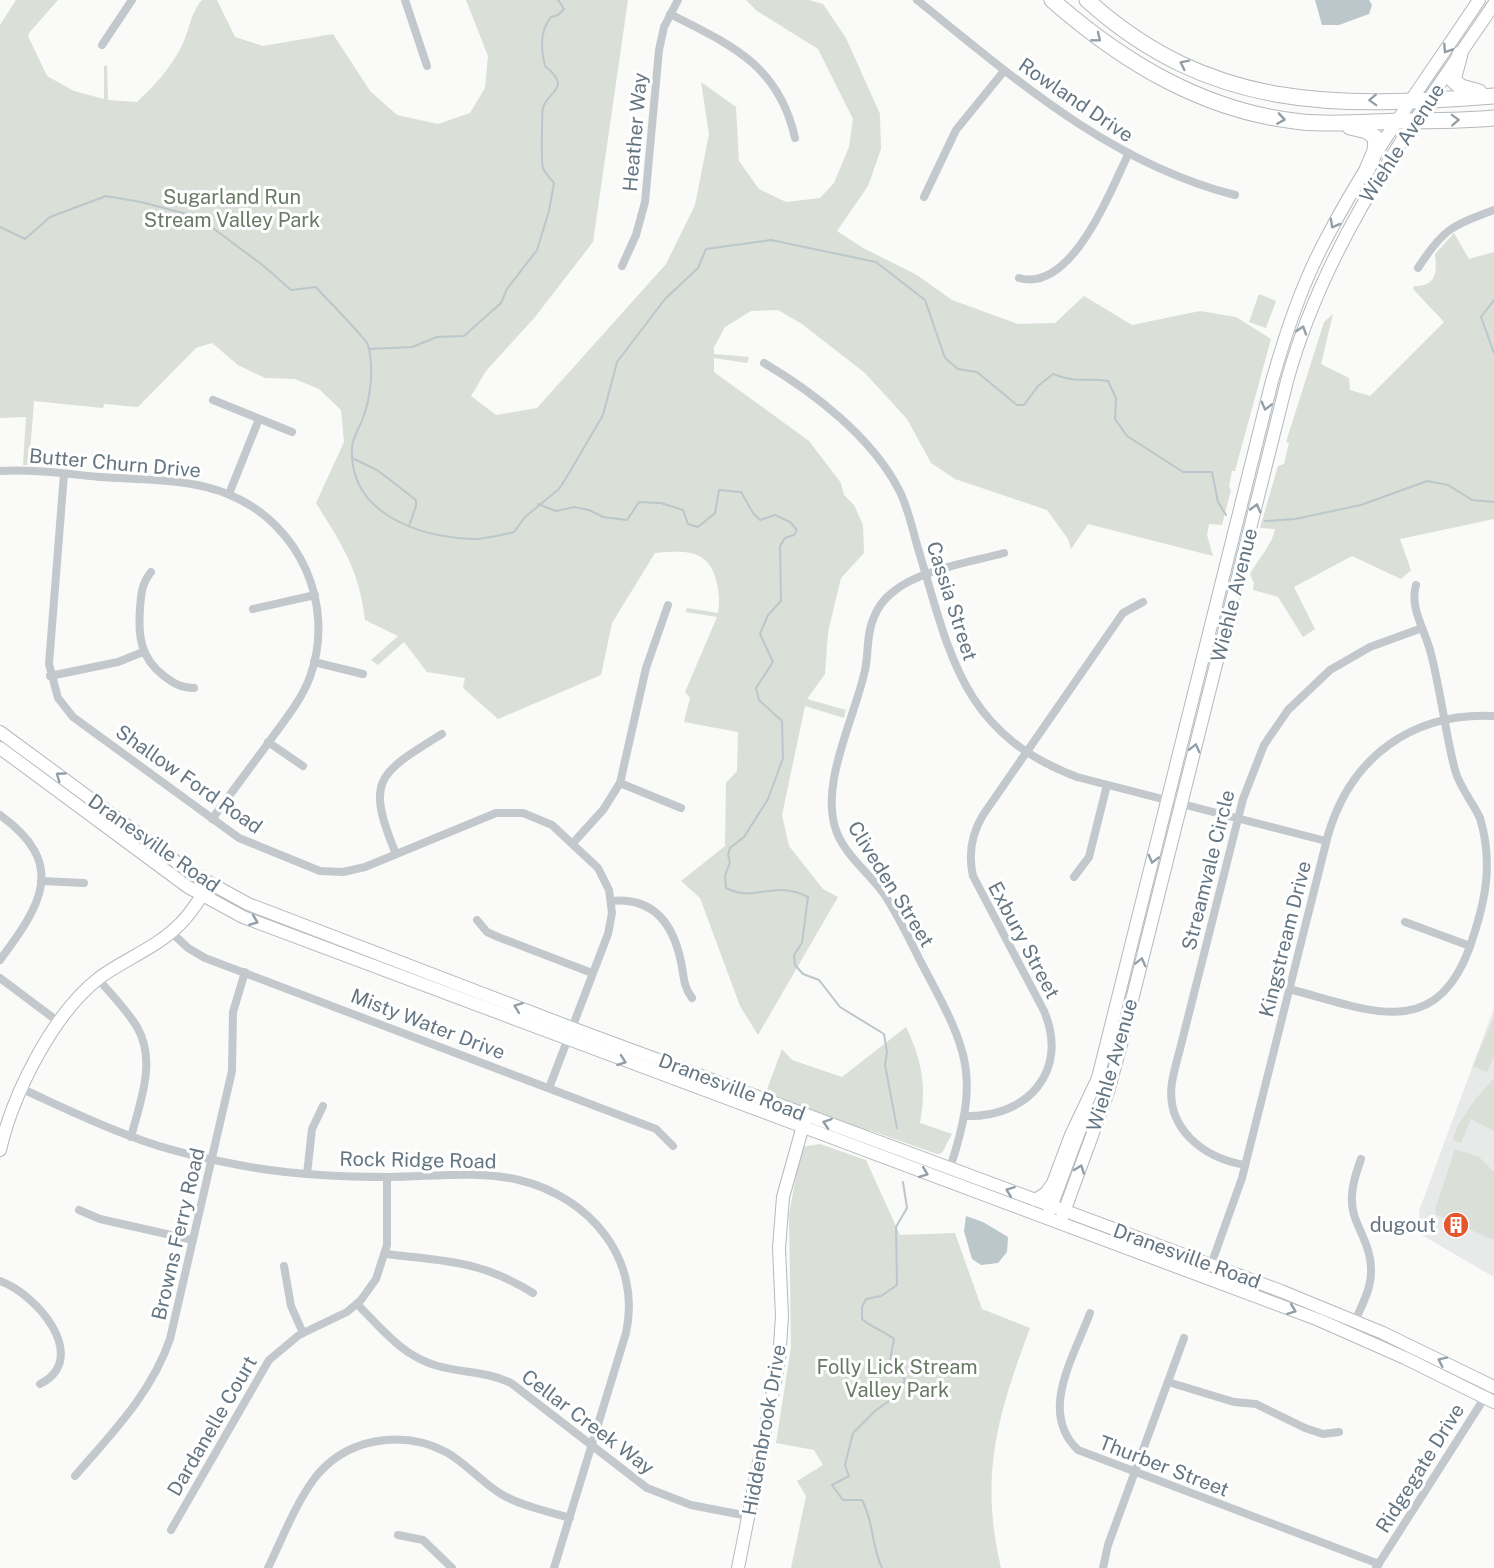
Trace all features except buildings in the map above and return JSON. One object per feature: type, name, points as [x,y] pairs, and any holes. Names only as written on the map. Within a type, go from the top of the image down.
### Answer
[{"type":"highway","points":[[1052,0],[1103,43],[1196,95],[1219,104],[1265,116],[1332,123],[1361,129],[1374,135],[1376,146],[1366,170]]},
{"type":"highway","points":[[1087,0],[1105,16],[1151,47],[1230,84],[1278,96],[1310,100],[1431,100],[1494,94]]},
{"type":"highway","points":[[1460,54],[1452,75],[1455,84],[1471,91],[1494,94]]},
{"type":"highway","points":[[1332,123],[1494,118]]},
{"type":"main road","name":"Wiehle Avenue","points":[[1047,1219],[1099,1076],[1251,466],[1280,355],[1299,299],[1324,242],[1366,170],[1479,0]]},
{"type":"main road","name":"Wiehle Avenue","points":[[1060,1224],[1108,1092],[1292,363],[1320,282],[1357,212],[1494,4]]},
{"type":"main road","name":"Dranesville Road","points":[[0,732],[209,885],[248,904],[570,1034]]},
{"type":"main road","name":"Dranesville Road","points":[[0,748],[202,896],[243,917],[570,1034],[803,1121],[1047,1219],[1324,1322],[1489,1400]]},
{"type":"main road","points":[[0,1150],[20,1088],[39,1053],[60,1023],[98,979],[171,932],[209,885]]},
{"type":"main road","points":[[1035,1200],[1046,1193],[1053,1183],[1071,1135],[1099,1076]]},
{"type":"main road","name":"Dranesville Road","points":[[803,1121],[950,1168],[1211,1265],[1356,1321],[1493,1386]]},
{"type":"main road","name":"Hiddenbrook Drive","points":[[738,1568],[779,1361],[782,1316],[780,1222],[787,1176],[803,1121]]},
{"type":"street","points":[[102,45],[132,0]]},
{"type":"street","points":[[405,0],[427,66]]},
{"type":"street","name":"Heather Way","points":[[621,266],[636,235],[645,202],[659,50],[670,14],[678,0]]},
{"type":"street","name":"Rowland Drive","points":[[917,0],[1004,71],[1076,123],[1128,155],[1183,179],[1235,195]]},
{"type":"street","points":[[670,14],[736,48],[760,69],[780,95],[795,138]]},
{"type":"street","points":[[924,197],[956,130],[1004,71]]},
{"type":"street","points":[[1019,278],[1041,279],[1071,256],[1087,235],[1128,155]]},
{"type":"street","points":[[1418,268],[1440,236],[1449,228],[1494,210]]},
{"type":"street","name":"Cassia Street","points":[[764,363],[799,385],[836,415],[858,437],[891,477],[904,503],[946,647],[961,679],[982,712],[1026,752],[1060,770],[1107,785],[1326,841]]},
{"type":"street","points":[[213,400],[292,432]]},
{"type":"street","points":[[229,494],[259,419]]},
{"type":"street","name":"Butter Churn Drive","points":[[0,471],[197,485],[229,494],[258,510],[288,538],[304,565],[315,595],[318,632],[314,662],[296,704],[212,819]]},
{"type":"street","name":"Shallow Ford Road","points":[[64,474],[49,659],[50,676],[58,698],[73,717],[212,819],[250,844],[320,871],[354,871],[484,816],[504,812],[536,816],[552,825],[598,868],[611,901],[608,934],[549,1088]]},
{"type":"street","name":"Cliveden Street","points":[[950,1168],[966,1116],[966,1064],[954,1026],[884,895],[842,843],[831,809],[833,786],[866,669],[868,638],[874,616],[894,590],[926,575],[1004,553]]},
{"type":"street","points":[[151,572],[142,590],[139,633],[143,652],[157,671],[173,683],[194,688]]},
{"type":"street","points":[[1289,989],[1374,1010],[1408,1011],[1431,1003],[1450,987],[1462,968],[1487,899],[1491,857],[1484,828],[1458,780],[1431,655],[1414,600],[1416,585]]},
{"type":"street","points":[[253,609],[315,595]]},
{"type":"street","name":"Exbury Street","points":[[966,1116],[996,1115],[1015,1107],[1040,1082],[1050,1060],[1051,1039],[1047,1019],[977,887],[971,866],[971,844],[978,823],[1123,613],[1143,602]]},
{"type":"street","points":[[573,843],[603,810],[620,783],[646,668],[668,605]]},
{"type":"street","name":"Streamvale Circle","points":[[1245,1165],[1210,1155],[1191,1140],[1176,1115],[1172,1082],[1248,782],[1264,745],[1303,693],[1330,670],[1357,654],[1422,628]]},
{"type":"street","points":[[50,676],[118,662],[143,652]]},
{"type":"street","points":[[314,662],[363,674]]},
{"type":"street","name":"Kingstream Drive","points":[[1211,1265],[1234,1205],[1245,1165],[1332,820],[1348,788],[1373,757],[1408,733],[1445,719],[1494,716]]},
{"type":"street","points":[[396,854],[380,809],[381,787],[398,761],[442,734]]},
{"type":"street","points":[[268,742],[303,766]]},
{"type":"street","points":[[620,783],[681,808]]},
{"type":"street","points":[[1074,877],[1089,857],[1107,785]]},
{"type":"street","points":[[0,815],[19,829],[30,843],[37,859],[41,881],[34,912],[0,960]]},
{"type":"street","points":[[41,881],[84,883]]},
{"type":"street","points":[[611,901],[638,902],[663,919],[675,941],[684,983],[692,998]]},
{"type":"street","points":[[477,920],[492,935],[592,973]]},
{"type":"street","points":[[1405,922],[1470,946]]},
{"type":"street","name":"Misty Water Drive","points":[[171,932],[198,954],[656,1129],[673,1146]]},
{"type":"street","name":"Browns Ferry Road","points":[[75,1476],[138,1403],[156,1373],[170,1339],[232,1071],[233,1012],[245,972]]},
{"type":"street","points":[[0,978],[60,1023]]},
{"type":"street","points":[[98,979],[136,1025],[146,1053],[146,1075],[131,1137]]},
{"type":"street","name":"Rock Ridge Road","points":[[20,1088],[131,1137],[212,1158],[307,1174],[387,1177],[487,1176],[518,1180],[548,1190],[587,1214],[607,1235],[624,1268],[629,1313],[626,1333],[554,1568]]},
{"type":"street","points":[[307,1174],[312,1129],[323,1106]]},
{"type":"street","points":[[1356,1321],[1370,1284],[1371,1272],[1368,1247],[1352,1206],[1353,1183],[1361,1159]]},
{"type":"street","name":"Dardanelle Court","points":[[171,1530],[269,1360],[289,1341],[334,1320],[357,1304],[376,1279],[386,1254],[387,1177]]},
{"type":"street","points":[[79,1210],[100,1219],[193,1240]]},
{"type":"street","points":[[386,1254],[462,1262],[500,1274],[533,1293]]},
{"type":"street","points":[[284,1266],[291,1305],[303,1333]]},
{"type":"street","points":[[0,1281],[30,1297],[44,1312],[56,1335],[59,1362],[52,1376],[40,1384]]},
{"type":"street","name":"Cellar Creek Way","points":[[357,1304],[409,1353],[440,1367],[486,1373],[511,1383],[630,1477],[662,1496],[691,1505],[748,1516]]},
{"type":"street","name":"Thurber Street","points":[[1090,1313],[1060,1395],[1059,1420],[1067,1438],[1078,1450],[1377,1566]]},
{"type":"street","points":[[1103,1568],[1108,1545],[1184,1338]]},
{"type":"street","points":[[1168,1382],[1234,1402],[1257,1404],[1305,1428],[1323,1434],[1339,1432]]},
{"type":"street","name":"Ridgegate Drive","points":[[1377,1566],[1489,1400],[1493,1386]]},
{"type":"street","points":[[268,1568],[306,1492],[321,1470],[343,1453],[373,1441],[405,1439],[437,1448],[456,1458],[501,1494],[570,1518]]},
{"type":"street","points":[[398,1535],[423,1540],[452,1568]]},
{"type":"shaded area","points":[[1315,0],[1369,0],[1372,5],[1369,14],[1339,25],[1322,25]]},
{"type":"shaded area","points":[[1494,1008],[1494,1277],[1420,1234],[1419,1211]]},
{"type":"shaded area","points":[[966,1216],[983,1222],[1008,1237],[1007,1252],[998,1263],[981,1265],[972,1259],[964,1231]]},
{"type":"green space","name":"Sugarland Run Stream Valley Park","points":[[16,0],[58,0],[28,36],[47,76],[74,91],[104,99],[104,66],[107,65],[108,100],[137,102],[149,91],[175,58],[194,12],[202,0],[217,0],[235,37],[263,46],[333,34],[370,91],[397,115],[438,124],[470,113],[485,88],[488,56],[466,0],[628,0],[593,242],[535,317],[486,371],[471,396],[496,415],[537,408],[666,264],[695,205],[709,134],[701,82],[736,107],[739,161],[759,189],[786,202],[820,198],[834,183],[849,147],[853,119],[818,49],[757,11],[746,0],[809,0],[823,4],[846,38],[880,114],[881,149],[868,186],[837,231],[863,248],[917,275],[952,300],[1018,324],[1055,323],[1084,296],[1132,325],[1200,311],[1236,317],[1271,339],[1235,471],[1232,471],[1229,486],[1231,490],[1222,525],[1209,524],[1207,535],[1213,556],[1088,524],[1071,549],[1068,539],[1047,510],[955,479],[931,463],[907,419],[865,373],[802,324],[778,310],[751,311],[725,327],[714,347],[714,354],[749,357],[747,363],[714,358],[714,372],[809,441],[841,483],[844,495],[854,505],[863,525],[864,553],[841,578],[828,632],[825,674],[807,699],[846,710],[844,718],[805,706],[782,815],[789,846],[823,889],[838,897],[758,1035],[740,1006],[700,898],[681,881],[725,846],[726,783],[737,771],[738,732],[684,722],[690,698],[685,692],[717,617],[686,612],[687,608],[718,613],[719,609],[716,580],[707,562],[701,557],[684,552],[655,553],[612,623],[601,675],[498,719],[463,688],[465,678],[427,672],[404,642],[378,665],[371,660],[398,636],[365,620],[354,572],[316,503],[344,442],[341,410],[319,389],[295,379],[265,378],[238,365],[212,343],[196,348],[138,407],[104,404],[103,408],[34,401],[29,465],[23,465],[26,417],[0,418],[0,25]]},
{"type":"green space","points":[[1454,233],[1469,259],[1494,252],[1494,519],[1400,539],[1411,570],[1401,579],[1352,556],[1294,587],[1315,629],[1303,637],[1278,597],[1253,590],[1254,583],[1250,574],[1268,546],[1275,529],[1260,528],[1278,466],[1284,464],[1289,443],[1286,442],[1324,322],[1333,314],[1321,364],[1349,378],[1350,390],[1370,396],[1444,322],[1413,289],[1414,286],[1427,284],[1434,277],[1435,254]]},
{"type":"green space","points":[[1259,294],[1276,301],[1266,328],[1249,322]]},
{"type":"green space","points":[[1494,1017],[1494,1057],[1487,1072],[1473,1066]]},
{"type":"green space","points":[[906,1027],[922,1074],[923,1097],[920,1123],[952,1134],[942,1153],[937,1154],[869,1130],[868,1138],[763,1100],[782,1049],[792,1060],[842,1077]]},
{"type":"green space","points":[[1494,1078],[1494,1131],[1471,1119],[1461,1143],[1453,1140],[1457,1127],[1474,1101]]},
{"type":"green space","name":"Folly Lick Stream Valley Park","points":[[820,1144],[866,1160],[900,1235],[955,1233],[982,1309],[1030,1328],[1009,1389],[995,1445],[992,1503],[1001,1568],[791,1568],[806,1496],[797,1481],[823,1465],[814,1450],[776,1443],[791,1347],[789,1215],[801,1147]]},
{"type":"green space","points":[[1455,1149],[1479,1157],[1494,1172],[1494,1240],[1437,1215],[1435,1210]]},
{"type":"waterway","points":[[369,349],[412,347],[437,337],[464,336],[501,303],[507,289],[537,250],[549,211],[554,183],[542,164],[543,108],[558,85],[553,74],[545,66],[542,40],[547,22],[564,9],[558,0]]},
{"type":"waterway","points":[[0,227],[25,239],[50,217],[106,196],[141,202],[198,217],[265,267],[291,290],[316,287],[368,345],[371,363],[370,391],[366,410],[353,440],[352,448],[354,471],[362,490],[391,518],[431,533],[473,539],[514,532],[525,517],[559,489],[603,415],[617,362],[665,299],[698,268],[706,249],[771,240],[876,262],[925,300],[945,358],[958,369],[977,372],[1017,405],[1024,405],[1038,386],[1053,374],[1075,380],[1108,381],[1116,398],[1115,419],[1127,436],[1183,472],[1212,472],[1218,502],[1226,515]]},
{"type":"waterway","points":[[1494,300],[1481,317],[1494,353]]},
{"type":"waterway","points":[[354,459],[377,470],[416,500],[409,526]]},
{"type":"waterway","points":[[1265,521],[1295,519],[1361,505],[1427,481],[1448,485],[1472,500],[1494,502]]},
{"type":"waterway","points":[[538,504],[556,511],[574,507],[589,510],[603,517],[627,520],[639,502],[661,503],[683,510],[688,524],[698,527],[715,513],[719,490],[741,492],[753,513],[760,520],[775,515],[790,522],[797,530],[794,535],[785,538],[780,546],[781,601],[768,615],[760,634],[773,662],[756,688],[759,700],[782,721],[783,758],[768,799],[744,837],[730,848],[728,855],[730,862],[725,876],[726,888],[746,893],[784,890],[808,897],[802,943],[794,955],[795,965],[803,974],[819,980],[840,1007],[884,1034],[887,1052],[885,1065],[897,1128]]},
{"type":"waterway","points":[[882,1568],[869,1517],[862,1500],[843,1500],[832,1485],[849,1476],[845,1465],[853,1433],[875,1411],[899,1394],[905,1380],[901,1373],[892,1372],[889,1366],[894,1339],[862,1319],[862,1307],[866,1299],[881,1296],[897,1285],[896,1227],[907,1208],[903,1182]]},
{"type":"place","name":"dugout","points":[[1456,1225]]}]
